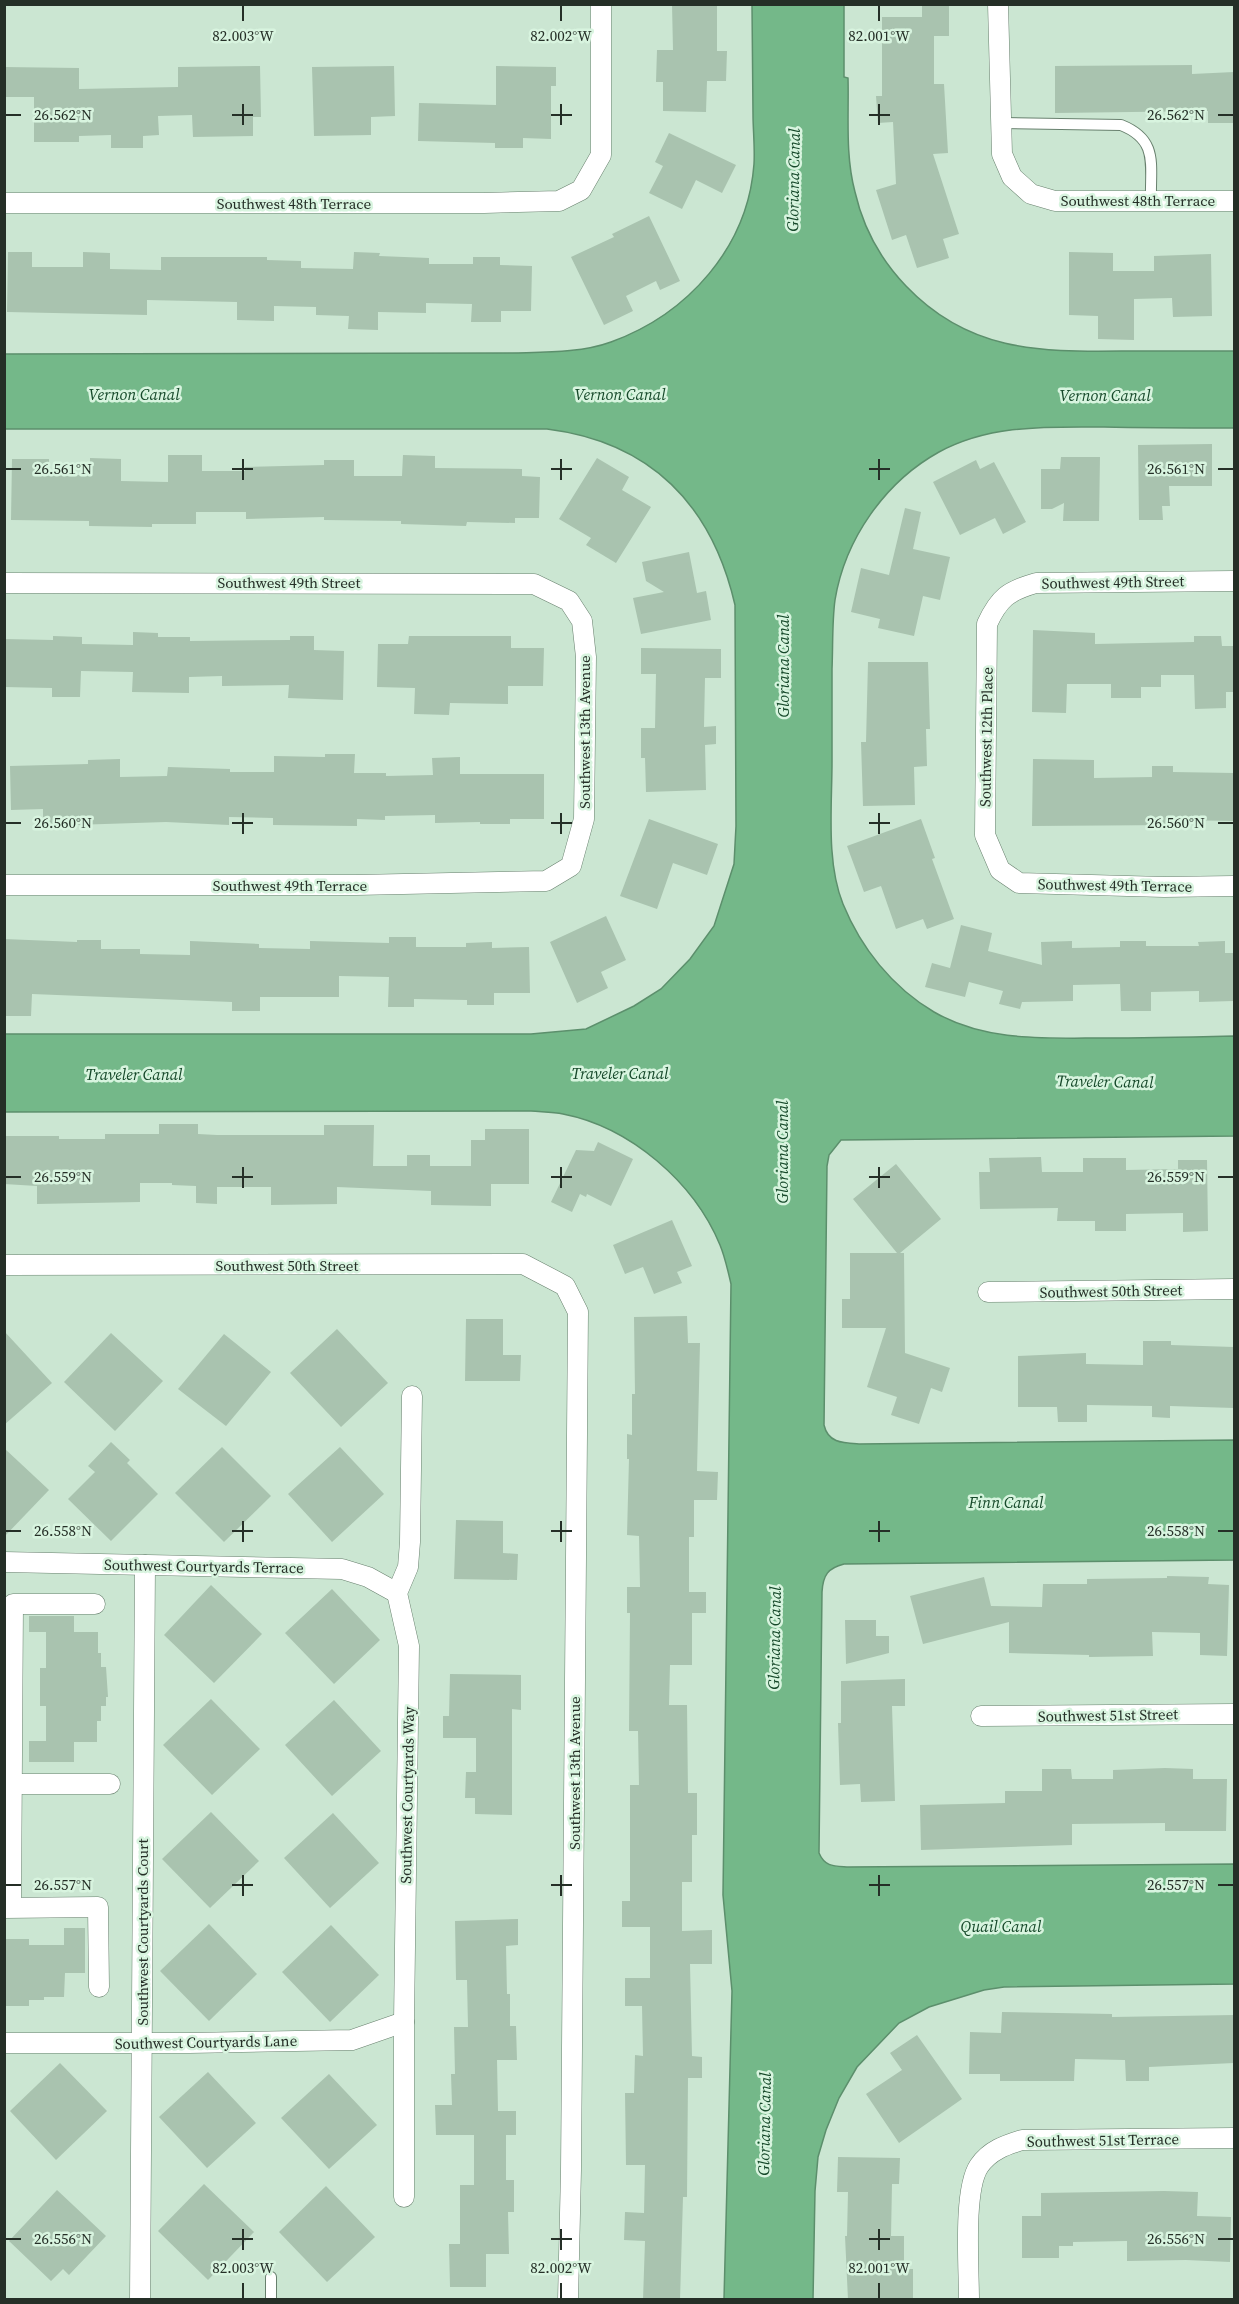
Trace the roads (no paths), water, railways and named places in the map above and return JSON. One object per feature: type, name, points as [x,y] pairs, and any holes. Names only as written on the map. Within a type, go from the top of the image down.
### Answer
[{"type":"street","name":"Southwest 48th Terrace","points":[[4,203],[559,201],[581,190],[602,155],[600,4]]},
{"type":"street","points":[[998,4],[1001,123]]},
{"type":"street","name":"Southwest 48th Terrace","points":[[1001,123],[1002,154],[1012,177],[1031,194],[1054,201],[1234,201]]},
{"type":"street","name":"Southwest 49th Street","points":[[997,604],[1014,589],[1036,583],[1234,581]]},
{"type":"street","name":"Southwest 49th Street","points":[[4,583],[534,584],[569,601]]},
{"type":"street","name":"Southwest 13th Avenue","points":[[569,601],[582,621],[586,657],[584,819],[571,866]]},
{"type":"street","name":"Southwest 12th Place","points":[[997,604],[987,624],[985,835],[1000,870]]},
{"type":"street","name":"Southwest 49th Terrace","points":[[4,885],[356,885],[546,881],[571,866]]},
{"type":"street","name":"Southwest 49th Terrace","points":[[1000,870],[1019,883],[1164,887],[1234,886]]},
{"type":"street","name":"Southwest 50th Street","points":[[4,1265],[523,1264],[565,1286]]},
{"type":"street","name":"Southwest 13th Avenue","points":[[565,1286],[578,1312],[568,2300]]},
{"type":"street","name":"Southwest 50th Street","points":[[988,1292],[1234,1289]]},
{"type":"street","points":[[397,1593],[408,1567],[410,1542],[412,1396]]},
{"type":"street","name":"Southwest Courtyards Terrace","points":[[4,1562],[342,1569],[368,1577],[397,1593]]},
{"type":"street","name":"Southwest Courtyards Court","points":[[140,2300],[145,1565]]},
{"type":"street","name":"Southwest Courtyards Way","points":[[397,1593],[410,1646],[404,2022],[404,2197]]},
{"type":"street","points":[[95,1604],[13,1604],[12,1784],[8,1908],[98,1907],[99,1988]]},
{"type":"street","name":"Southwest 51st Street","points":[[981,1716],[1234,1714]]},
{"type":"street","points":[[12,1784],[110,1784]]},
{"type":"street","name":"Southwest Courtyards Lane","points":[[4,2043],[142,2044],[352,2040],[404,2022]]},
{"type":"street","name":"Southwest 51st Terrace","points":[[969,2300],[970,2190],[979,2166],[998,2148],[1022,2140],[1234,2138]]},
{"type":"lane","points":[[1001,123],[1121,125],[1132,129],[1140,134],[1149,148],[1151,200]]},
{"type":"lane","points":[[271,2277],[271,2300]]},
{"type":"water","points":[[752,5],[844,5],[844,77],[848,78],[849,149],[858,205],[881,254],[906,286],[930,307],[954,324],[979,335],[1032,348],[1090,351],[1234,351],[1234,428],[1040,428],[979,436],[939,452],[919,464],[901,479],[870,514],[848,555],[840,577],[833,617],[832,852],[843,904],[859,936],[880,965],[905,991],[934,1012],[974,1029],[1038,1038],[1234,1036],[1234,1136],[841,1140],[829,1155],[827,1166],[824,1425],[833,1439],[859,1444],[1234,1440],[1234,1560],[844,1564],[830,1570],[825,1577],[822,1592],[819,1853],[827,1863],[848,1867],[1234,1864],[1234,1984],[1004,1987],[984,1990],[929,2007],[899,2023],[857,2067],[839,2098],[826,2130],[818,2157],[815,2191],[813,2300],[724,2299],[732,1991],[723,1895],[731,1284],[725,1259],[709,1222],[677,1179],[657,1161],[612,1131],[563,1114],[531,1111],[4,1112],[5,1034],[531,1034],[586,1029],[634,1006],[661,989],[690,959],[714,926],[734,864],[736,826],[735,605],[725,569],[711,537],[693,509],[671,484],[646,464],[617,448],[584,436],[547,429],[5,429],[4,354],[550,352],[599,346],[639,330],[665,314],[689,295],[709,274],[740,223],[749,194],[754,164]]},
{"type":"water label","name":"Gloriana Canal","points":[[793,180]]},
{"type":"water label","name":"Vernon Canal","points":[[134,394]]},
{"type":"water label","name":"Vernon Canal","points":[[620,394]]},
{"type":"water label","name":"Vernon Canal","points":[[1105,395]]},
{"type":"water label","name":"Gloriana Canal","points":[[783,666]]},
{"type":"water label","name":"Traveler Canal","points":[[620,1073]]},
{"type":"water label","name":"Traveler Canal","points":[[134,1074]]},
{"type":"water label","name":"Traveler Canal","points":[[1105,1081]]},
{"type":"water label","name":"Gloriana Canal","points":[[782,1152]]},
{"type":"water label","name":"Finn Canal","points":[[1006,1502]]},
{"type":"water label","name":"Gloriana Canal","points":[[774,1638]]},
{"type":"water label","name":"Quail Canal","points":[[1001,1926]]},
{"type":"water label","name":"Gloriana Canal","points":[[764,2124]]}]
